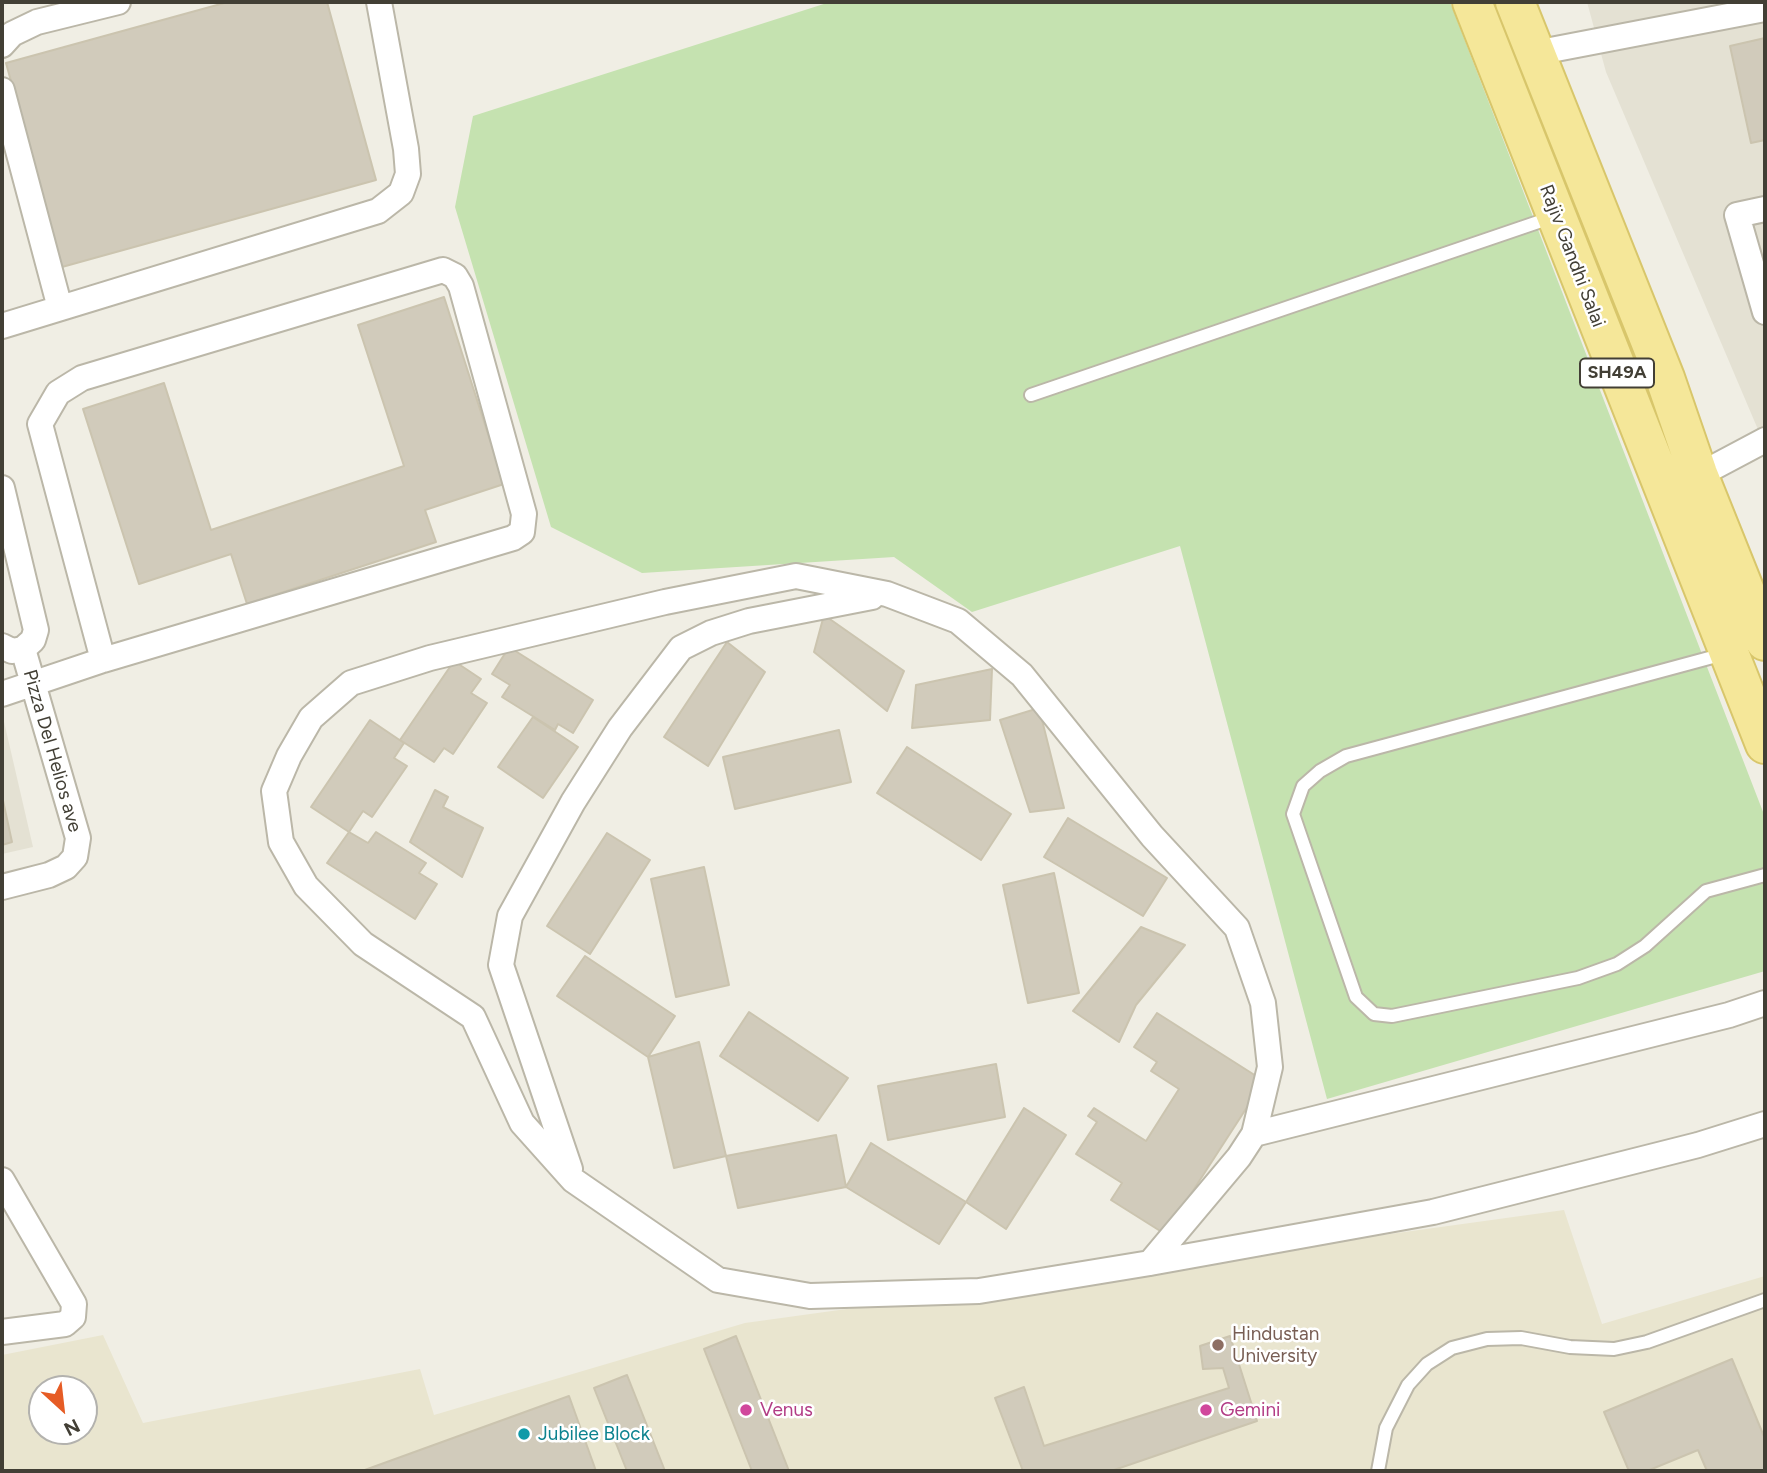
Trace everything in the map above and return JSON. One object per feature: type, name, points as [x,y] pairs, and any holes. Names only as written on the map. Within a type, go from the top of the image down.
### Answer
[{"type":"main road","name":"Rajiv Gandhi Salai","points":[[1472,2],[1765,744]]},
{"type":"main road","name":"Rajiv Gandhi Salai","points":[[1515,2],[1665,378],[1698,474],[1765,641]]},
{"type":"street","points":[[2,45],[12,34],[37,22],[118,2]]},
{"type":"street","points":[[2,326],[378,211],[401,193],[408,174],[407,149],[379,2]]},
{"type":"street","points":[[1535,53],[1765,9]]},
{"type":"street","points":[[2,90],[60,308]]},
{"type":"street","points":[[1765,209],[1737,215],[1761,281],[1765,312]]},
{"type":"street","points":[[2,694],[103,660],[513,538],[522,532],[524,514],[461,286],[455,276],[443,270],[82,378],[58,393],[40,424],[103,660]]},
{"type":"street","points":[[1665,496],[1698,474],[1765,440]]},
{"type":"street","name":"Pizza Del Helios ave","points":[[2,488],[36,630],[33,640],[13,648],[34,684],[78,838],[75,857],[49,875],[2,887]]},
{"type":"street","points":[[1150,1263],[1239,1157],[1254,1133],[1270,1067],[1263,1003],[1237,929],[1152,836],[1022,675],[958,621],[887,594],[796,576],[664,602],[430,659],[351,683],[311,718],[289,756],[274,791],[281,842],[306,886],[363,944],[473,1017],[522,1123],[573,1180],[718,1280],[810,1296],[979,1291],[1150,1263],[1433,1212],[1631,1163],[1765,1124]]},
{"type":"street","points":[[573,1180],[501,965],[510,916],[573,802],[620,728],[681,648],[711,633],[749,621],[887,594]]},
{"type":"street","points":[[1254,1133],[1729,1015],[1765,1003]]},
{"type":"street","points":[[2,1180],[75,1304],[73,1317],[65,1324],[2,1332]]},
{"type":"lane","points":[[1031,395],[1557,216]]},
{"type":"lane","points":[[1729,652],[1346,756],[1320,771],[1303,786],[1293,814],[1356,998],[1374,1014],[1392,1016],[1577,978],[1617,964],[1646,946],[1706,891],[1765,875]]},
{"type":"lane","points":[[1378,1471],[1386,1428],[1408,1385],[1427,1364],[1452,1348],[1487,1339],[1521,1338],[1570,1347],[1614,1349],[1647,1342],[1765,1300]]},
{"type":"shaded area","points":[[1587,2],[1765,2],[1765,446],[1606,72]]},
{"type":"shaded area","points":[[2,713],[33,847],[2,854]]},
{"type":"shaded area","name":"Hindustan University","points":[[1564,1210],[1602,1324],[1765,1276],[1765,1471],[2,1471],[2,1355],[103,1335],[143,1423],[420,1369],[434,1415],[745,1323]]},
{"type":"green space","points":[[830,2],[1450,2],[1765,817],[1765,971],[1327,1099],[1180,546],[972,612],[894,557],[642,573],[551,527],[455,207],[473,116]]},
{"type":"building","points":[[228,2],[327,2],[376,180],[62,267],[6,63]]},
{"type":"building","points":[[1765,38],[1765,140],[1751,143],[1730,46]]},
{"type":"building","points":[[444,297],[504,484],[425,510],[436,542],[247,604],[231,554],[139,584],[83,409],[164,383],[211,530],[404,466],[358,325]]},
{"type":"building","points":[[824,615],[904,671],[887,711],[814,652]]},
{"type":"building","points":[[727,642],[765,672],[708,766],[664,737]]},
{"type":"building","points":[[509,647],[593,700],[573,733],[558,724],[555,730],[502,697],[510,685],[492,674]]},
{"type":"building","points":[[454,661],[481,679],[471,693],[487,703],[453,754],[444,748],[434,762],[400,740]]},
{"type":"building","points":[[992,669],[990,720],[912,728],[916,685]]},
{"type":"building","points":[[1039,708],[1064,808],[1030,812],[1000,720]]},
{"type":"building","points":[[533,717],[578,747],[543,798],[498,767]]},
{"type":"building","points":[[370,720],[404,743],[394,758],[407,766],[372,817],[363,811],[349,832],[311,807]]},
{"type":"building","points":[[839,730],[851,782],[735,809],[723,757]]},
{"type":"building","points":[[907,747],[1011,814],[981,860],[877,793]]},
{"type":"building","points":[[435,790],[448,797],[443,807],[483,828],[462,877],[410,842]]},
{"type":"building","points":[[2,796],[12,842],[2,845]]},
{"type":"building","points":[[1068,818],[1167,878],[1143,916],[1044,857]]},
{"type":"building","points":[[349,832],[368,843],[376,832],[426,863],[419,873],[437,884],[415,919],[327,863]]},
{"type":"building","points":[[607,833],[650,860],[590,954],[547,926]]},
{"type":"building","points":[[704,867],[729,985],[676,997],[651,879]]},
{"type":"building","points":[[1054,873],[1079,993],[1028,1003],[1003,885]]},
{"type":"building","points":[[1141,927],[1185,945],[1136,1005],[1119,1042],[1073,1011]]},
{"type":"building","points":[[585,956],[675,1016],[648,1057],[557,996]]},
{"type":"building","points":[[749,1012],[848,1078],[818,1121],[720,1056]]},
{"type":"building","points":[[1157,1013],[1264,1081],[1165,1234],[1111,1200],[1122,1183],[1076,1154],[1097,1122],[1088,1116],[1094,1108],[1146,1141],[1179,1089],[1151,1071],[1157,1062],[1134,1047]]},
{"type":"building","points":[[699,1042],[726,1156],[674,1168],[648,1057]]},
{"type":"building","points":[[996,1064],[1005,1117],[888,1140],[878,1086]]},
{"type":"building","points":[[1024,1108],[1066,1135],[1006,1229],[966,1202]]},
{"type":"building","points":[[836,1135],[846,1187],[738,1208],[726,1156]]},
{"type":"building","points":[[871,1143],[966,1202],[939,1244],[846,1187]]},
{"type":"building","name":"Venus","points":[[736,1336],[789,1471],[752,1471],[704,1349]]},
{"type":"building","name":"Gemini","points":[[1230,1336],[1257,1421],[1111,1471],[1023,1471],[995,1398],[1024,1387],[1044,1446],[1229,1388],[1223,1368],[1203,1369],[1200,1346]]},
{"type":"building","points":[[1732,1359],[1765,1439],[1765,1471],[1707,1471],[1698,1450],[1647,1471],[1629,1471],[1604,1412]]},
{"type":"building","points":[[627,1375],[665,1471],[627,1471],[594,1388]]},
{"type":"building","name":"Jubilee Block","points":[[569,1396],[596,1471],[362,1471]]},
{"type":"place","name":"Hindustan University","points":[[1218,1345]]},
{"type":"place","name":"Venus","points":[[746,1410]]},
{"type":"place","name":"Gemini","points":[[1206,1410]]},
{"type":"place","name":"Jubilee Block","points":[[524,1434]]}]
